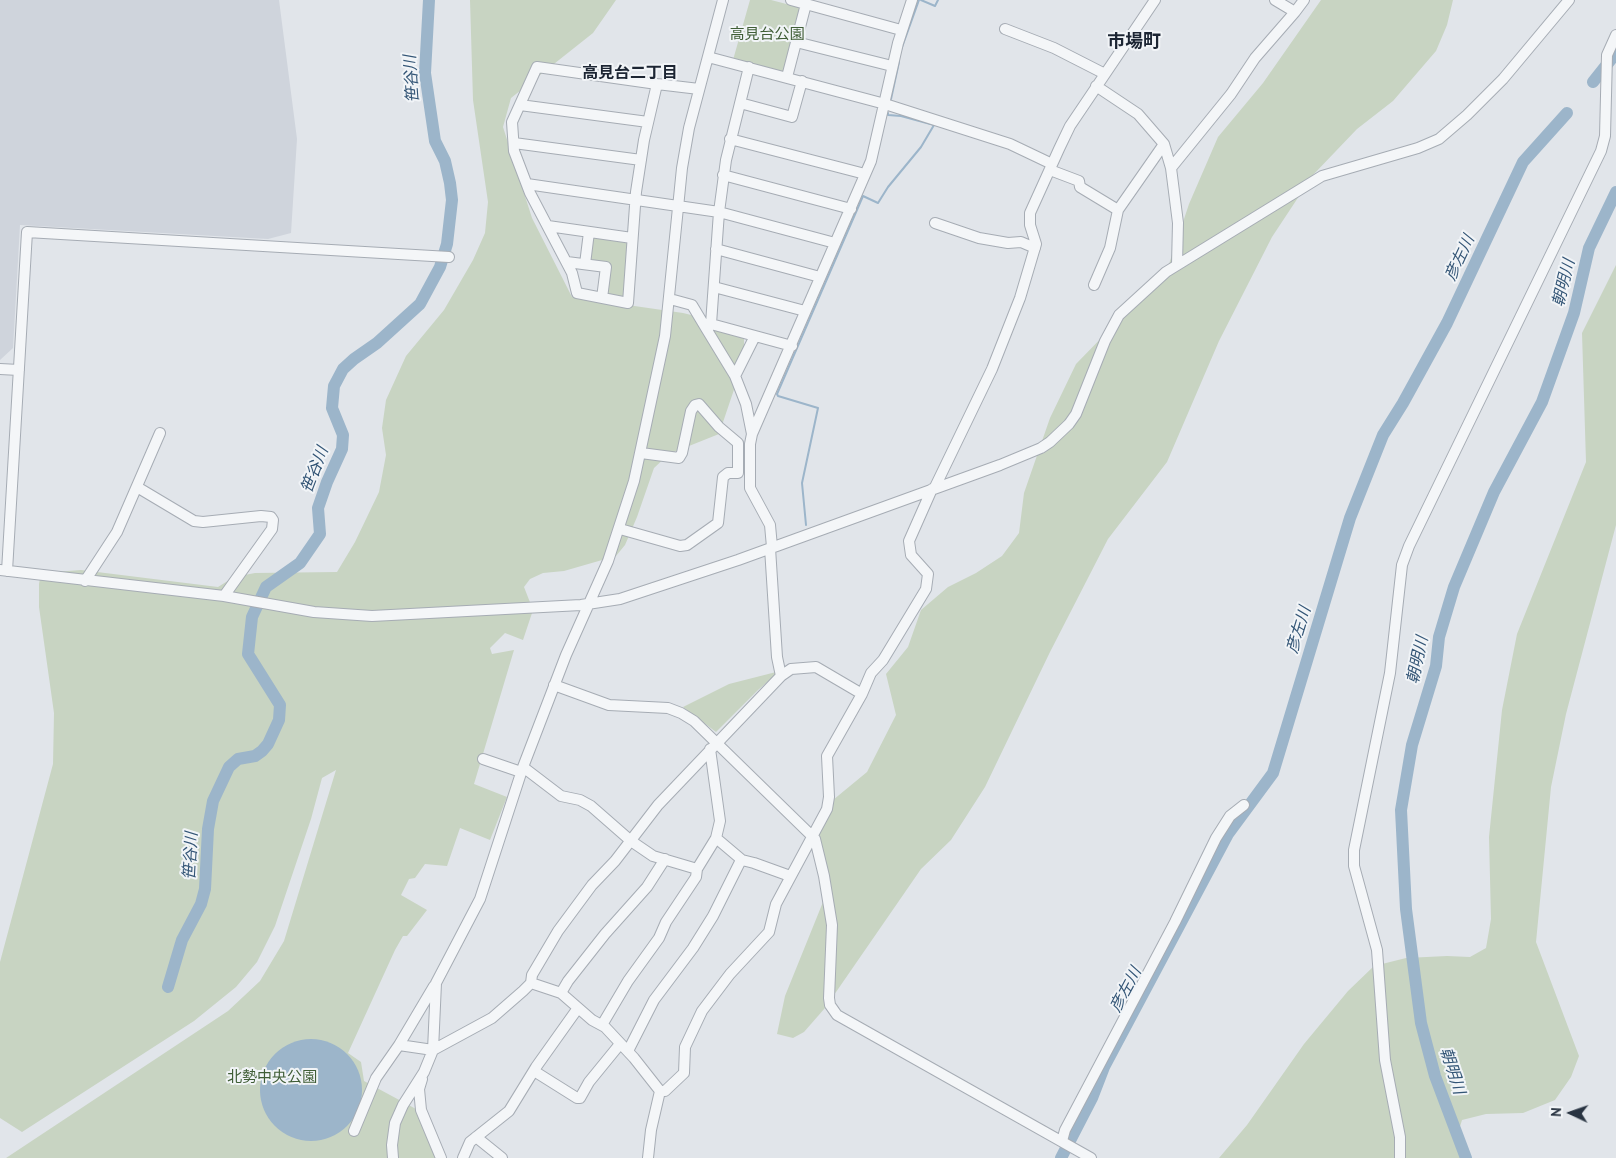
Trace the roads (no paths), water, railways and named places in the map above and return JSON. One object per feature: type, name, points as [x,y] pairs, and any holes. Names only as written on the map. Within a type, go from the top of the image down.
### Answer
[{"type":"street","points":[[354,1131],[376,1078],[399,1045],[436,983],[480,899],[522,770],[554,685],[620,529],[641,453],[659,370],[670,299],[677,205],[689,128],[723,0]]},
{"type":"street","points":[[791,0],[901,30]]},
{"type":"street","points":[[781,676],[777,657],[770,526],[750,488],[750,444],[752,434],[792,346],[805,311],[871,161],[901,30],[912,0]]},
{"type":"street","points":[[660,1091],[665,1091],[684,1073],[684,1050],[697,1018],[721,984],[767,936],[776,904],[811,835],[827,809],[829,797],[827,756],[862,694],[871,673],[883,660],[926,589],[928,574],[911,555],[909,541],[992,369],[1020,298],[1036,244],[1030,226],[1030,213],[1070,126],[1155,0]]},
{"type":"street","points":[[1275,0],[1295,12]]},
{"type":"street","points":[[1171,168],[1231,94],[1255,58],[1304,0]]},
{"type":"street","points":[[449,257],[27,232],[19,370],[3,570],[224,596],[314,612],[372,616],[486,611],[590,603],[620,599],[771,547],[1031,453],[1056,437],[1076,414],[1105,341],[1119,315],[1142,292],[1177,264],[1322,176],[1418,148],[1438,138],[1466,115],[1503,79],[1569,0]]},
{"type":"street","points":[[787,77],[806,4]]},
{"type":"street","points":[[1005,29],[1054,48],[1105,74]]},
{"type":"street","points":[[1400,1158],[1400,1137],[1385,1060],[1377,950],[1354,866],[1354,850],[1390,674],[1402,565],[1409,546],[1601,151],[1605,136],[1607,55],[1616,35]]},
{"type":"street","points":[[796,42],[892,66]]},
{"type":"street","points":[[708,57],[885,104],[1010,144],[1079,181],[1080,187],[1118,210]]},
{"type":"street","points":[[657,84],[648,122],[635,199],[628,303],[577,293],[575,279],[527,184],[514,152],[512,122],[537,67],[657,84],[699,90]]},
{"type":"street","points":[[709,327],[723,175],[730,139],[749,67]]},
{"type":"street","points":[[740,103],[792,116],[802,81]]},
{"type":"street","points":[[1096,86],[1138,114],[1164,144],[1171,168],[1178,223],[1177,264]]},
{"type":"street","points":[[520,105],[648,122]]},
{"type":"street","points":[[730,139],[865,174]]},
{"type":"street","points":[[514,143],[641,160]]},
{"type":"street","points":[[1094,285],[1110,248],[1118,210],[1164,144]]},
{"type":"street","points":[[723,175],[851,209]]},
{"type":"street","points":[[527,184],[719,212],[835,243]]},
{"type":"street","points":[[935,222],[979,238],[1008,243],[1021,242],[1035,248]]},
{"type":"street","points":[[548,226],[632,238]]},
{"type":"street","points":[[1021,242],[1030,226]]},
{"type":"street","points":[[585,264],[589,232]]},
{"type":"street","points":[[716,250],[820,277]]},
{"type":"street","points":[[567,262],[606,267],[602,298]]},
{"type":"street","points":[[714,287],[805,311]]},
{"type":"street","points":[[670,299],[692,305],[709,327],[736,376],[746,404],[752,434]]},
{"type":"street","points":[[709,327],[792,346]]},
{"type":"street","points":[[736,376],[755,336]]},
{"type":"street","points":[[0,369],[19,370]]},
{"type":"street","points":[[620,529],[684,546],[718,524],[723,477],[728,473],[738,473],[738,443],[699,404],[691,411],[681,457],[675,459],[641,453]]},
{"type":"street","points":[[85,581],[117,532],[160,433]]},
{"type":"street","points":[[137,486],[194,521],[203,522],[261,516],[271,517],[273,520],[272,529],[224,596]]},
{"type":"street","points":[[399,1045],[433,1050],[492,1018],[531,983],[532,975],[558,931],[592,884],[631,841],[658,805],[781,676],[791,669],[816,667],[862,694]]},
{"type":"street","points":[[554,685],[610,705],[661,706],[688,716],[714,746],[811,835],[818,846],[833,933],[830,1005],[837,1015],[1091,1158]]},
{"type":"street","points":[[602,1025],[628,981],[659,938],[666,922],[696,877],[698,869],[716,838],[720,821],[714,746]]},
{"type":"street","points":[[483,759],[522,770],[561,796],[580,800],[591,806],[610,820],[631,841],[654,856],[698,869]]},
{"type":"street","points":[[1066,1144],[1065,1130],[1216,838],[1230,816],[1244,805]]},
{"type":"street","points":[[716,838],[742,860],[790,876]]},
{"type":"street","points":[[561,993],[568,981],[605,934],[647,887],[665,859]]},
{"type":"street","points":[[534,1071],[577,1098],[580,1098],[589,1082],[624,1047],[654,1000],[693,948],[713,916],[742,860]]},
{"type":"street","points":[[436,983],[433,1050],[424,1072],[420,1089],[420,1110],[442,1158]]},
{"type":"street","points":[[531,983],[561,993],[592,1020],[602,1025],[624,1047],[660,1091]]},
{"type":"street","points":[[462,1158],[470,1142],[509,1111],[578,1008]]},
{"type":"street","points":[[393,1158],[392,1145],[395,1123],[403,1105],[424,1072]]},
{"type":"street","points":[[648,1158],[651,1130],[660,1091]]},
{"type":"street","points":[[476,1137],[502,1158]]},
{"type":"water","points":[[311,1039],[331,1043],[347,1054],[358,1070],[362,1090],[358,1110],[347,1126],[331,1137],[311,1141],[291,1137],[275,1126],[264,1110],[260,1090],[264,1070],[275,1054],[291,1043]]},
{"type":"waterway","name":"笹谷川","points":[[168,987],[182,940],[201,904],[205,889],[208,829],[213,801],[229,767],[238,759],[255,756],[262,751],[268,744],[279,720],[280,705],[248,654],[252,617],[266,587],[300,563],[320,534],[318,508],[342,449],[343,435],[332,408],[334,386],[343,369],[377,343],[420,304],[440,267],[447,244],[452,200],[450,183],[445,161],[435,141],[425,73],[429,0]]},
{"type":"waterway","points":[[901,50],[919,0]]},
{"type":"waterway","points":[[921,0],[935,6],[938,0]]},
{"type":"waterway","name":"彦左川","points":[[1593,82],[1616,53]]},
{"type":"waterway","points":[[891,99],[899,62]]},
{"type":"waterway","points":[[806,525],[802,483],[818,408],[778,396],[777,394],[863,196],[878,203],[888,187],[921,147],[934,125],[901,116],[888,115],[888,113]]},
{"type":"waterway","name":"彦左川","points":[[1061,1158],[1092,1098],[1104,1067],[1228,834],[1273,773],[1350,518],[1383,435],[1447,323],[1523,162],[1567,113]]},
{"type":"waterway","name":"朝明川","points":[[1466,1158],[1435,1076],[1421,1023],[1406,909],[1401,810],[1412,745],[1436,666],[1439,637],[1454,587],[1494,492],[1542,402],[1574,313],[1589,248],[1616,192]]},
{"type":"district","name":"市場町","points":[[1134,42]]},
{"type":"district","name":"高見台二丁目","points":[[630,73]]},
{"type":"park label","name":"高見台公園","points":[[767,35]]},
{"type":"park label","name":"北勢中央公園","points":[[272,1078]]}]
